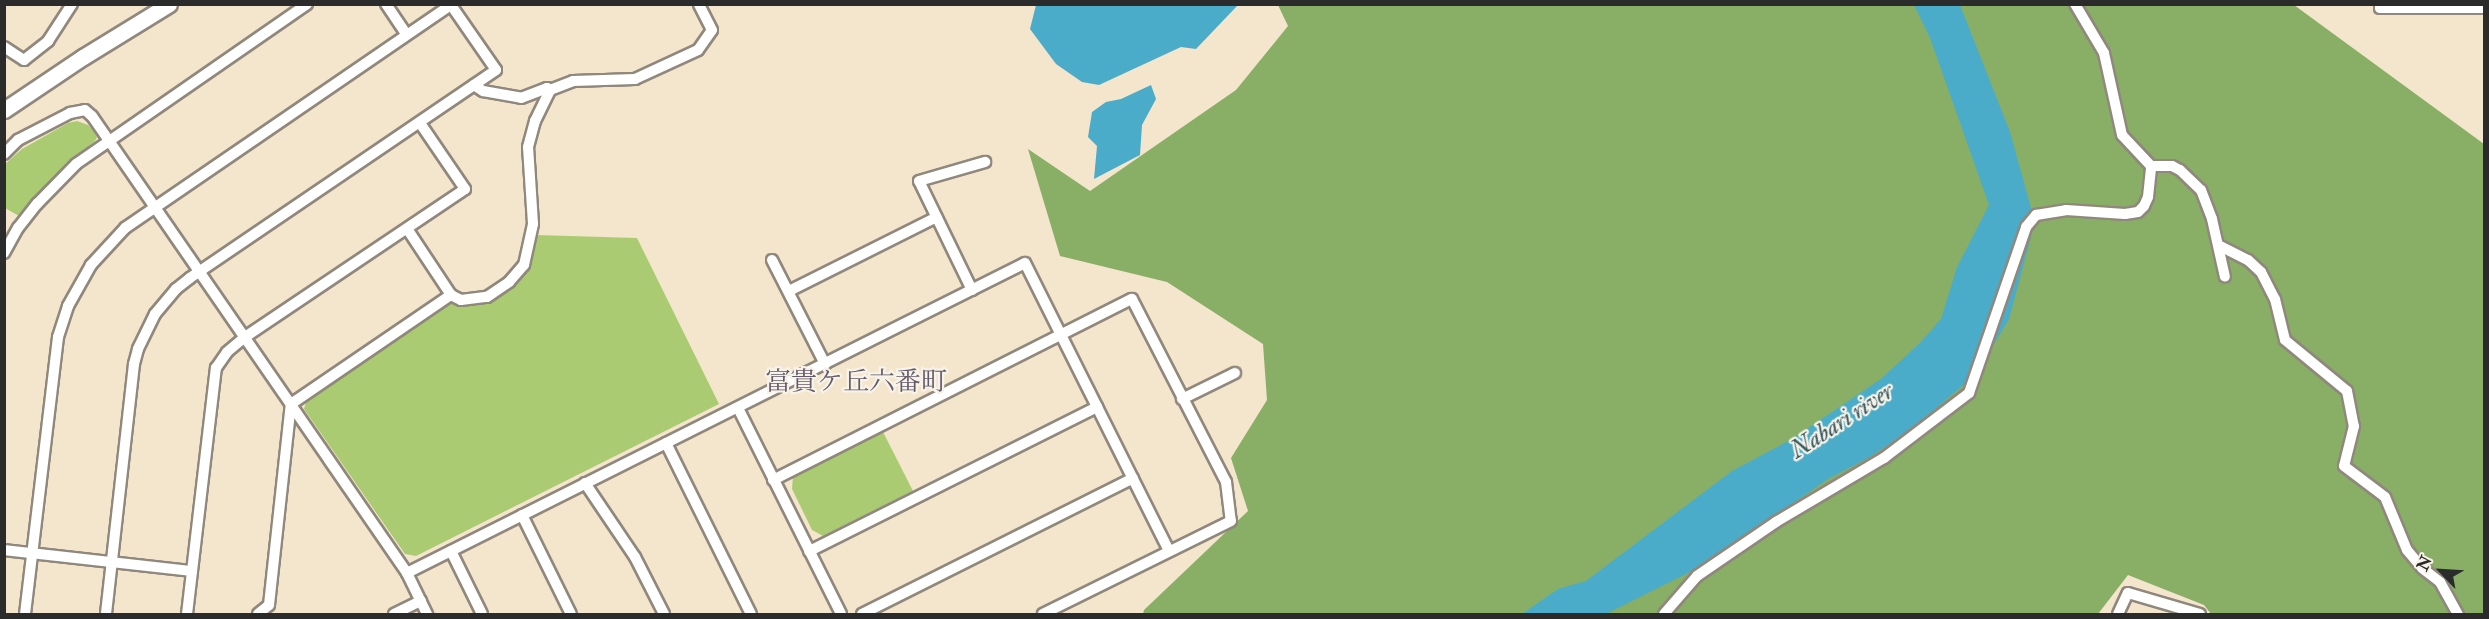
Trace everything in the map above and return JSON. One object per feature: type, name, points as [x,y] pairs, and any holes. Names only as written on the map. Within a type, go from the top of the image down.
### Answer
[{"type":"main road","points":[[4,110],[82,57],[169,4]]},
{"type":"street","points":[[4,47],[24,60],[48,41],[72,4]]},
{"type":"street","points":[[4,253],[18,228],[50,189],[76,164],[307,4]]},
{"type":"street","points":[[386,4],[406,34]]},
{"type":"street","points":[[474,85],[483,91],[521,98],[573,81],[635,80],[698,50],[712,30],[699,4]]},
{"type":"street","points":[[2075,4],[2104,53],[2122,135],[2151,166],[2172,166],[2196,183],[2205,197],[2220,246],[2225,277]]},
{"type":"street","points":[[2380,4],[2380,8],[2484,8]]},
{"type":"street","points":[[25,615],[58,337],[68,306],[82,278],[102,251],[125,228],[451,5],[496,70],[176,289],[162,304],[138,350],[106,615]]},
{"type":"street","points":[[408,230],[451,295],[461,300],[487,297],[509,282],[524,265],[532,224],[528,147],[535,121],[550,90]]},
{"type":"street","points":[[4,154],[18,140],[78,111],[85,110],[92,116],[407,573],[428,615]]},
{"type":"street","points":[[187,615],[214,378],[221,358],[245,337],[408,230],[465,189],[420,123]]},
{"type":"street","points":[[972,290],[920,181],[985,162]]},
{"type":"street","points":[[1664,615],[1697,576],[1776,522],[1884,458],[1969,393],[2015,257],[2031,219],[2044,212],[2055,211],[2125,214],[2138,212],[2148,197],[2151,166]]},
{"type":"street","points":[[789,291],[937,217]]},
{"type":"street","points":[[2220,246],[2248,260],[2261,272],[2275,299],[2285,340],[2347,391],[2354,426],[2344,466],[2385,497],[2408,550],[2422,568],[2440,582],[2458,615]]},
{"type":"street","points":[[772,260],[825,364]]},
{"type":"street","points":[[407,573],[1025,263],[1169,551]]},
{"type":"street","points":[[258,615],[269,605],[291,404],[451,295]]},
{"type":"street","points":[[773,480],[1132,299],[1226,482],[1231,521],[1043,615]]},
{"type":"street","points":[[1182,399],[1235,373]]},
{"type":"street","points":[[809,551],[1097,407]]},
{"type":"street","points":[[738,408],[842,615]]},
{"type":"street","points":[[666,443],[751,615]]},
{"type":"street","points":[[861,615],[1134,478]]},
{"type":"street","points":[[585,483],[635,557],[663,615]]},
{"type":"street","points":[[522,515],[572,615]]},
{"type":"street","points":[[4,550],[192,571]]},
{"type":"street","points":[[450,551],[482,615]]},
{"type":"street","points":[[2118,615],[2128,592],[2200,615]]},
{"type":"street","points":[[394,615],[421,602]]},
{"type":"green space","points":[[1278,5],[2294,5],[2484,144],[2484,614],[2211,614],[2204,605],[2128,575],[2098,614],[1143,614],[1144,610],[1248,511],[1231,458],[1267,400],[1263,344],[1167,282],[1060,256],[1028,149],[1090,191],[1236,90],[1288,26]]},
{"type":"green space","points":[[77,121],[88,125],[94,131],[97,137],[95,141],[57,173],[19,216],[5,208],[5,164],[22,149],[68,123]]},
{"type":"green space","points":[[535,235],[637,238],[719,404],[416,556],[405,554],[304,409],[306,402],[451,301],[460,304],[474,304],[500,295],[513,284]]},
{"type":"green space","points":[[882,430],[913,491],[823,536],[812,530],[792,489],[793,476]]},
{"type":"water","points":[[1036,4],[1238,5],[1196,49],[1181,47],[1099,85],[1082,82],[1056,64],[1030,29]]},
{"type":"water","name":"Nabari river","points":[[1914,5],[1960,5],[2010,132],[2035,222],[2009,319],[1990,351],[1968,381],[1912,429],[1870,457],[1828,479],[1706,564],[1606,614],[1522,614],[1558,589],[1586,581],[1732,471],[1792,439],[1881,379],[1921,342],[1941,319],[1957,267],[1989,205],[1930,38]]},
{"type":"water","points":[[1151,85],[1156,99],[1142,125],[1140,155],[1094,179],[1097,146],[1088,137],[1092,112],[1106,102],[1121,99]]},
{"type":"district","name":"富貴ケ丘六番町","points":[[856,383]]}]
